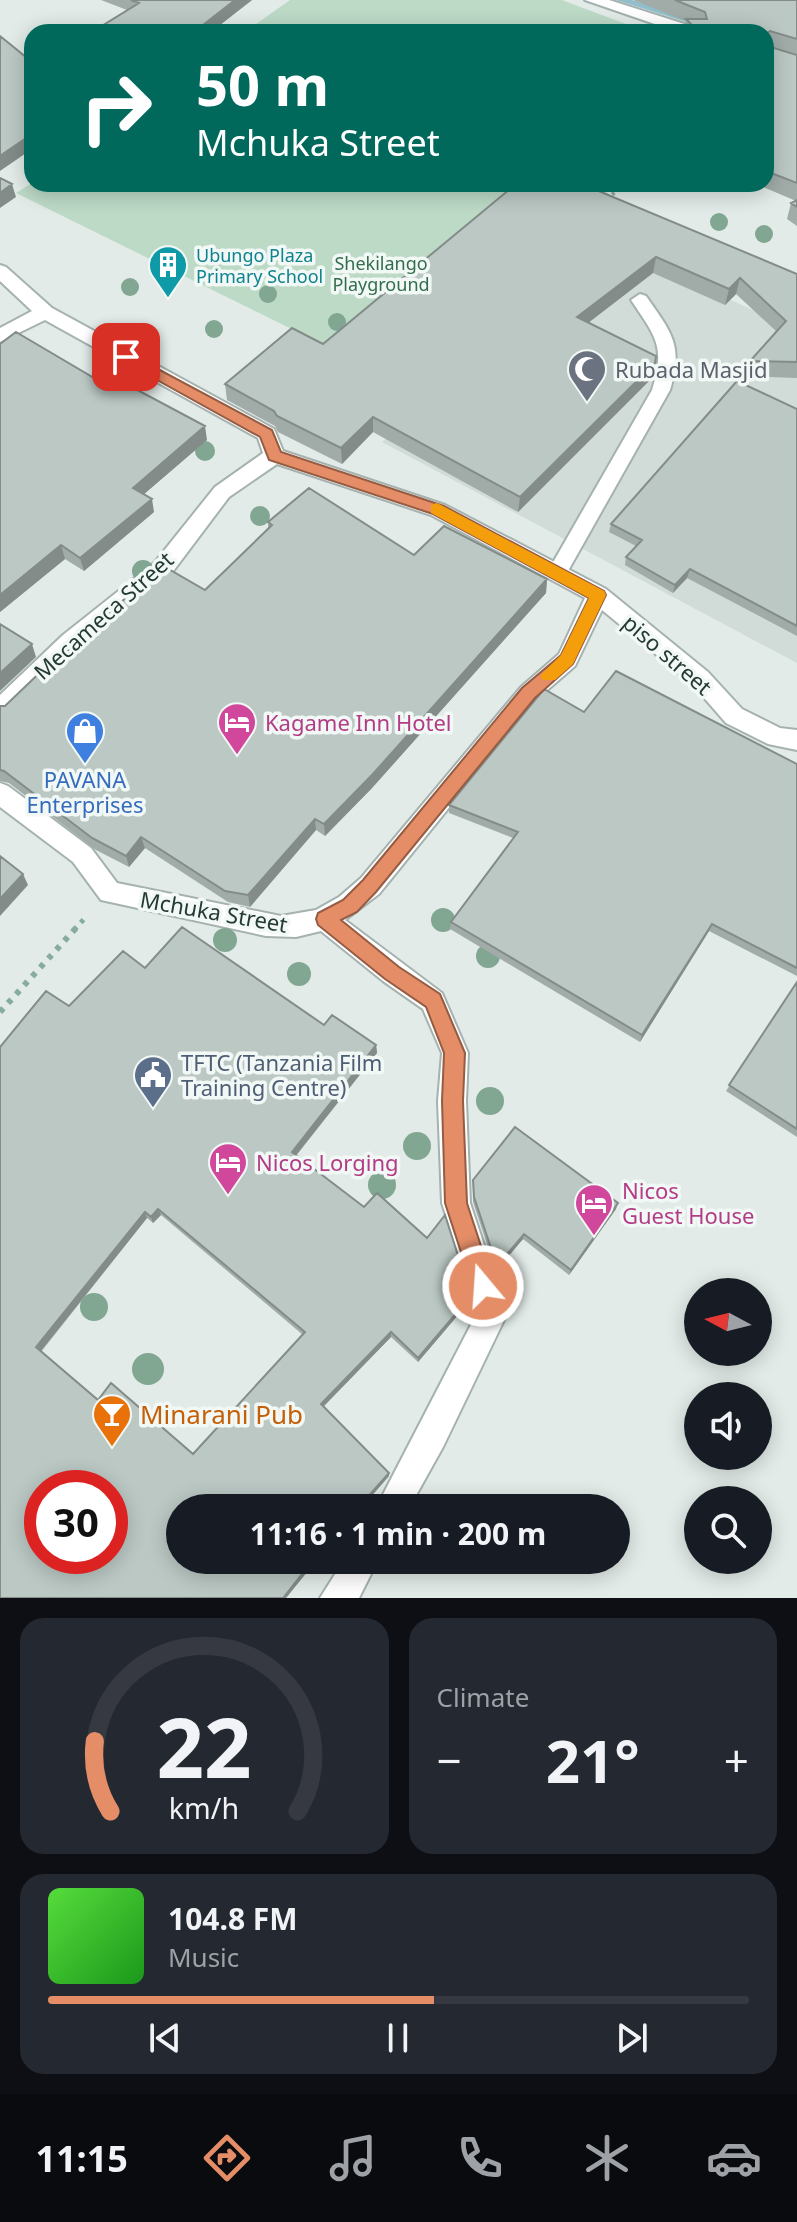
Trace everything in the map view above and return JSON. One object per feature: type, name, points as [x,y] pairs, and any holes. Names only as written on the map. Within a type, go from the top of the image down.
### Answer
[{"type":"street","points":[[593,0],[669,24]]},
{"type":"street","points":[[0,271],[15,281],[45,312],[267,434],[274,456]]},
{"type":"street","points":[[0,336],[45,312]]},
{"type":"street","name":"piso street","points":[[274,456],[438,510],[598,595],[700,678],[734,716],[776,737],[797,740]]},
{"type":"street","name":"Mecameca Street","points":[[0,709],[71,641],[163,568],[222,492],[274,456]]},
{"type":"street","name":"Mchuka Street","points":[[0,793],[82,855],[110,892],[240,917],[267,926],[297,926],[325,919],[350,906],[370,886],[529,693],[567,660],[598,595]]},
{"type":"street","points":[[325,919],[392,973],[433,1001],[455,1053],[452,1101],[456,1203],[492,1314],[400,1494]]},
{"type":"street","points":[[336,1598],[354,1574]]},
{"type":"lane","points":[[557,573],[661,390],[671,363],[670,346],[640,300]]},
{"type":"path","points":[[596,205],[616,192]]},
{"type":"path","points":[[0,1012],[110,892]]},
{"type":"shaded area","points":[[598,240],[797,330],[797,663],[382,442]]},
{"type":"green space","points":[[290,0],[562,0],[626,24],[256,24]]},
{"type":"green space","name":"Shekilango Playground","points":[[24,188],[24,192],[607,192],[395,380],[16,193]]},
{"type":"building","points":[[131,0],[235,0],[204,24],[105,24],[139,3]]},
{"type":"building","points":[[675,0],[797,0],[797,39],[774,32],[774,24],[691,24],[686,19],[707,19],[705,12]]},
{"type":"building","points":[[0,36],[24,56],[24,140],[0,156]]},
{"type":"building","points":[[774,48],[797,55],[797,183],[774,174]]},
{"type":"building","points":[[0,178],[12,184],[0,193]]},
{"type":"building","points":[[506,192],[601,192],[797,274],[797,362],[750,361],[786,321],[740,278],[729,289],[656,257],[577,317],[656,356],[655,363],[520,497],[373,417],[341,448],[277,416],[274,411],[225,384],[292,328],[323,344]]},
{"type":"building","points":[[16,332],[106,385],[115,378],[205,426],[133,488],[152,499],[80,558],[61,545],[0,595],[0,344]]},
{"type":"building","points":[[737,381],[797,409],[797,626],[690,569],[675,585],[626,557],[642,540],[611,524]]},
{"type":"building","points":[[309,488],[414,555],[444,526],[547,579],[372,775],[324,824],[315,819],[248,895],[225,891],[141,837],[126,856],[92,838],[0,770],[0,706],[5,706],[55,658],[58,660],[112,609],[165,567],[205,590],[272,525],[268,522]]},
{"type":"building","points":[[0,624],[32,644],[0,673]]},
{"type":"building","points":[[616,671],[797,764],[797,968],[712,924],[642,1035],[451,922],[518,832],[449,805],[544,689],[584,712]]},
{"type":"building","points":[[0,856],[23,874],[0,899]]},
{"type":"building","points":[[182,927],[324,1025],[332,1015],[376,1045],[292,1152],[364,1207],[377,1193],[427,1238],[445,1215],[471,1296],[418,1358],[391,1332],[321,1404],[389,1473],[370,1494],[166,1494],[166,1574],[302,1574],[283,1598],[0,1598],[0,1047],[46,991],[69,1006],[123,951],[145,968]],"holes":[[[158,1209],[305,1332],[193,1454],[111,1383],[98,1400],[36,1347],[145,1212],[151,1217]]]},
{"type":"building","points":[[797,982],[797,1129],[729,1085]]},
{"type":"building","points":[[515,1127],[618,1203],[571,1270],[524,1234],[497,1266],[474,1197],[473,1180]]},
{"type":"waterway","points":[[621,0],[703,24]]},
{"type":"slow traffic","points":[[437,509],[598,595],[567,660],[549,676]]},
{"type":"place","name":"Ubungo Plaza Primary School","points":[[168,299]]},
{"type":"place","name":"Rubada Masjid","points":[[587,403]]},
{"type":"place","name":"Kagame Inn Hotel","points":[[237,756]]},
{"type":"place","name":"PAVANA Enterprises","points":[[85,765]]},
{"type":"place","name":"TFTC (Tanzania Film Training Centre)","points":[[153,1109]]},
{"type":"place","name":"Nicos Lorging","points":[[228,1196]]},
{"type":"place","name":"Nicos Guest House","points":[[594,1237]]},
{"type":"place","name":"Minarani Pub","points":[[112,1448]]},
{"type":"route","points":[[126,357],[267,434],[274,456],[438,510],[598,595],[567,660],[529,693],[370,886],[350,906],[325,919],[392,973],[433,1001],[455,1053],[452,1101],[456,1203],[483,1286]]}]
